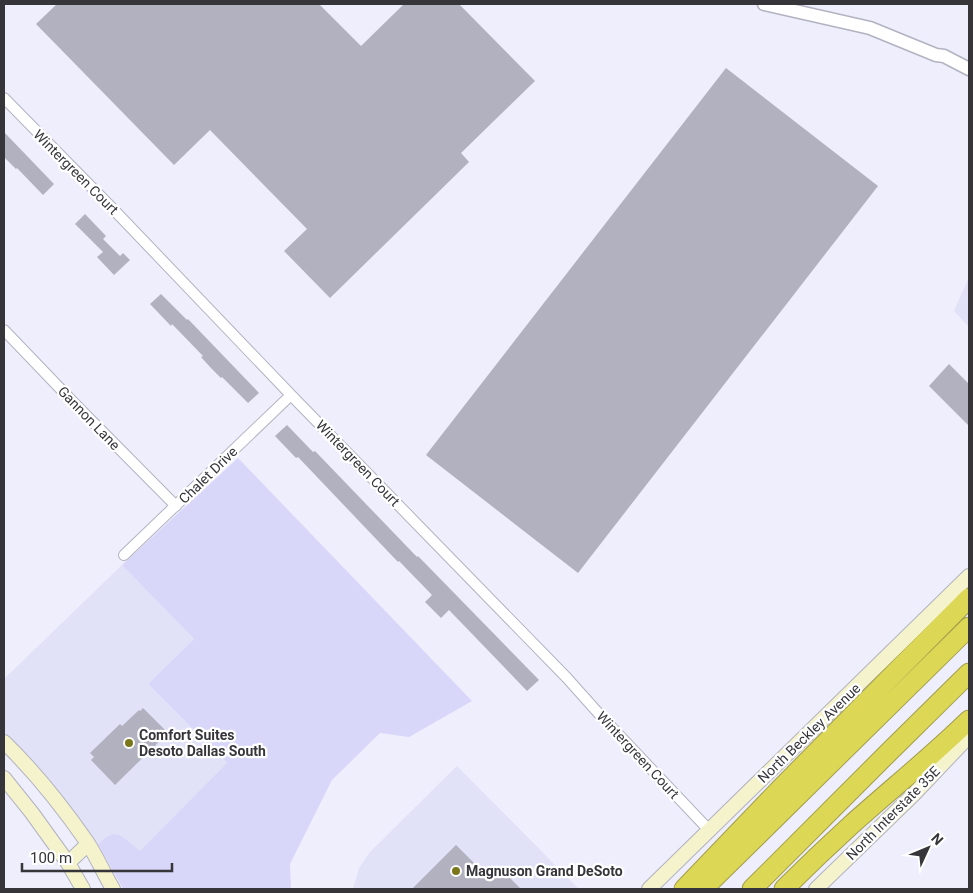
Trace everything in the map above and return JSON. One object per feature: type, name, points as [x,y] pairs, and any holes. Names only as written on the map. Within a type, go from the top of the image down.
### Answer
[{"type":"highway","points":[[684,889],[969,598]]},
{"type":"highway","points":[[703,889],[969,627]]},
{"type":"highway","points":[[752,889],[969,673]]},
{"type":"highway","points":[[784,889],[806,866],[969,720]]},
{"type":"main road","name":"North Beckley Avenue","points":[[649,889],[969,576]]},
{"type":"main road","name":"North Interstate 35E","points":[[816,889],[914,794],[969,736]]},
{"type":"main road","points":[[4,742],[22,759],[53,795],[88,844],[113,889]]},
{"type":"main road","points":[[4,778],[68,863],[82,889]]},
{"type":"main road","points":[[68,863],[88,844]]},
{"type":"street","points":[[764,4],[870,28],[936,55],[944,56],[969,69]]},
{"type":"street","name":"Wintergreen Court","points":[[4,98],[567,678],[709,830]]},
{"type":"street","name":"Gannon Lane","points":[[4,330],[176,506]]},
{"type":"street","name":"Chalet Drive","points":[[124,555],[291,395]]},
{"type":"shaded area","points":[[969,277],[969,327],[954,311]]},
{"type":"shaded area","points":[[238,458],[472,701],[409,737],[380,733],[332,780],[290,864],[291,889],[123,889],[98,844],[113,834],[121,836],[140,851],[227,763],[148,684],[194,639],[122,565]]},
{"type":"shaded area","points":[[122,565],[194,639],[148,684],[227,763],[140,852],[132,847],[123,837],[109,835],[98,844],[49,779],[4,732],[4,679]]},
{"type":"shaded area","points":[[457,766],[579,889],[353,889],[359,868],[370,852]]},
{"type":"building","points":[[57,4],[319,4],[361,46],[404,4],[459,4],[535,81],[461,153],[469,162],[330,298],[284,251],[307,229],[210,130],[174,165],[36,24]]},
{"type":"building","points":[[726,68],[878,186],[578,573],[426,455]]},
{"type":"building","points":[[4,132],[54,184],[43,195],[4,157]]},
{"type":"building","points":[[85,214],[106,236],[103,239],[120,256],[123,253],[130,260],[114,275],[97,257],[103,252],[75,224]]},
{"type":"building","points":[[161,294],[188,319],[259,393],[248,403],[210,367],[201,357],[203,356],[150,304]]},
{"type":"building","points":[[949,364],[969,384],[969,426],[929,386]]},
{"type":"building","points":[[287,425],[313,452],[315,451],[539,680],[527,691],[449,610],[441,618],[425,602],[432,595],[298,457],[296,458],[275,436]]},
{"type":"building","name":"Comfort Suites Desoto Dallas South","points":[[143,708],[168,733],[115,785],[91,760],[94,757],[90,753],[120,724],[122,726]]},
{"type":"building","name":"Magnuson Grand DeSoto","points":[[456,845],[487,876],[498,866],[521,889],[412,889]]},
{"type":"place","name":"Comfort Suites Desoto Dallas South","points":[[129,743]]},
{"type":"place","name":"Magnuson Grand DeSoto","points":[[456,871]]}]
